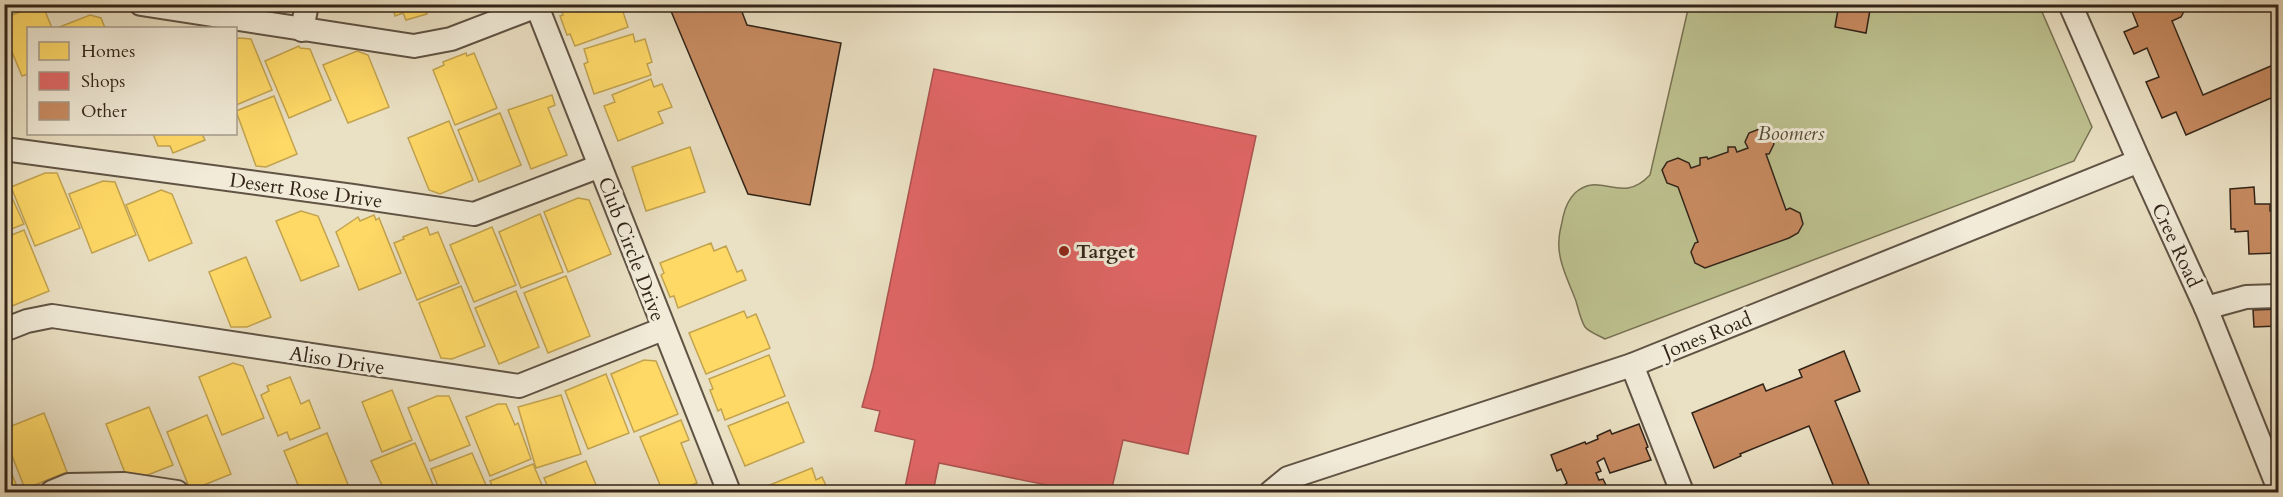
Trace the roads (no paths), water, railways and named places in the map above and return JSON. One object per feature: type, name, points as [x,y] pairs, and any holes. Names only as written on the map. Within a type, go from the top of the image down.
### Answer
[{"type":"street","points":[[141,4],[414,46],[451,39],[538,5]]},
{"type":"street","points":[[302,30],[307,4]]},
{"type":"street","name":"Cree Road","points":[[2070,4],[2206,308],[2278,487]]},
{"type":"street","name":"Club Circle Drive","points":[[538,5],[727,492]]},
{"type":"street","name":"Desert Rose Drive","points":[[4,149],[474,214],[600,166]]},
{"type":"street","name":"Jones Road","points":[[1271,492],[1288,478],[1632,365],[2139,161]]},
{"type":"street","points":[[2206,308],[2246,297],[2278,296]]},
{"type":"street","name":"Aliso Drive","points":[[4,330],[27,321],[52,316],[519,386],[663,329]]},
{"type":"street","points":[[1632,365],[1682,492]]},
{"type":"street","points":[[52,492],[69,485],[124,484],[177,492]]},
{"type":"place","name":"Target","points":[[1064,251]]},
{"type":"park label","name":"Boomers","points":[[1791,133]]}]
